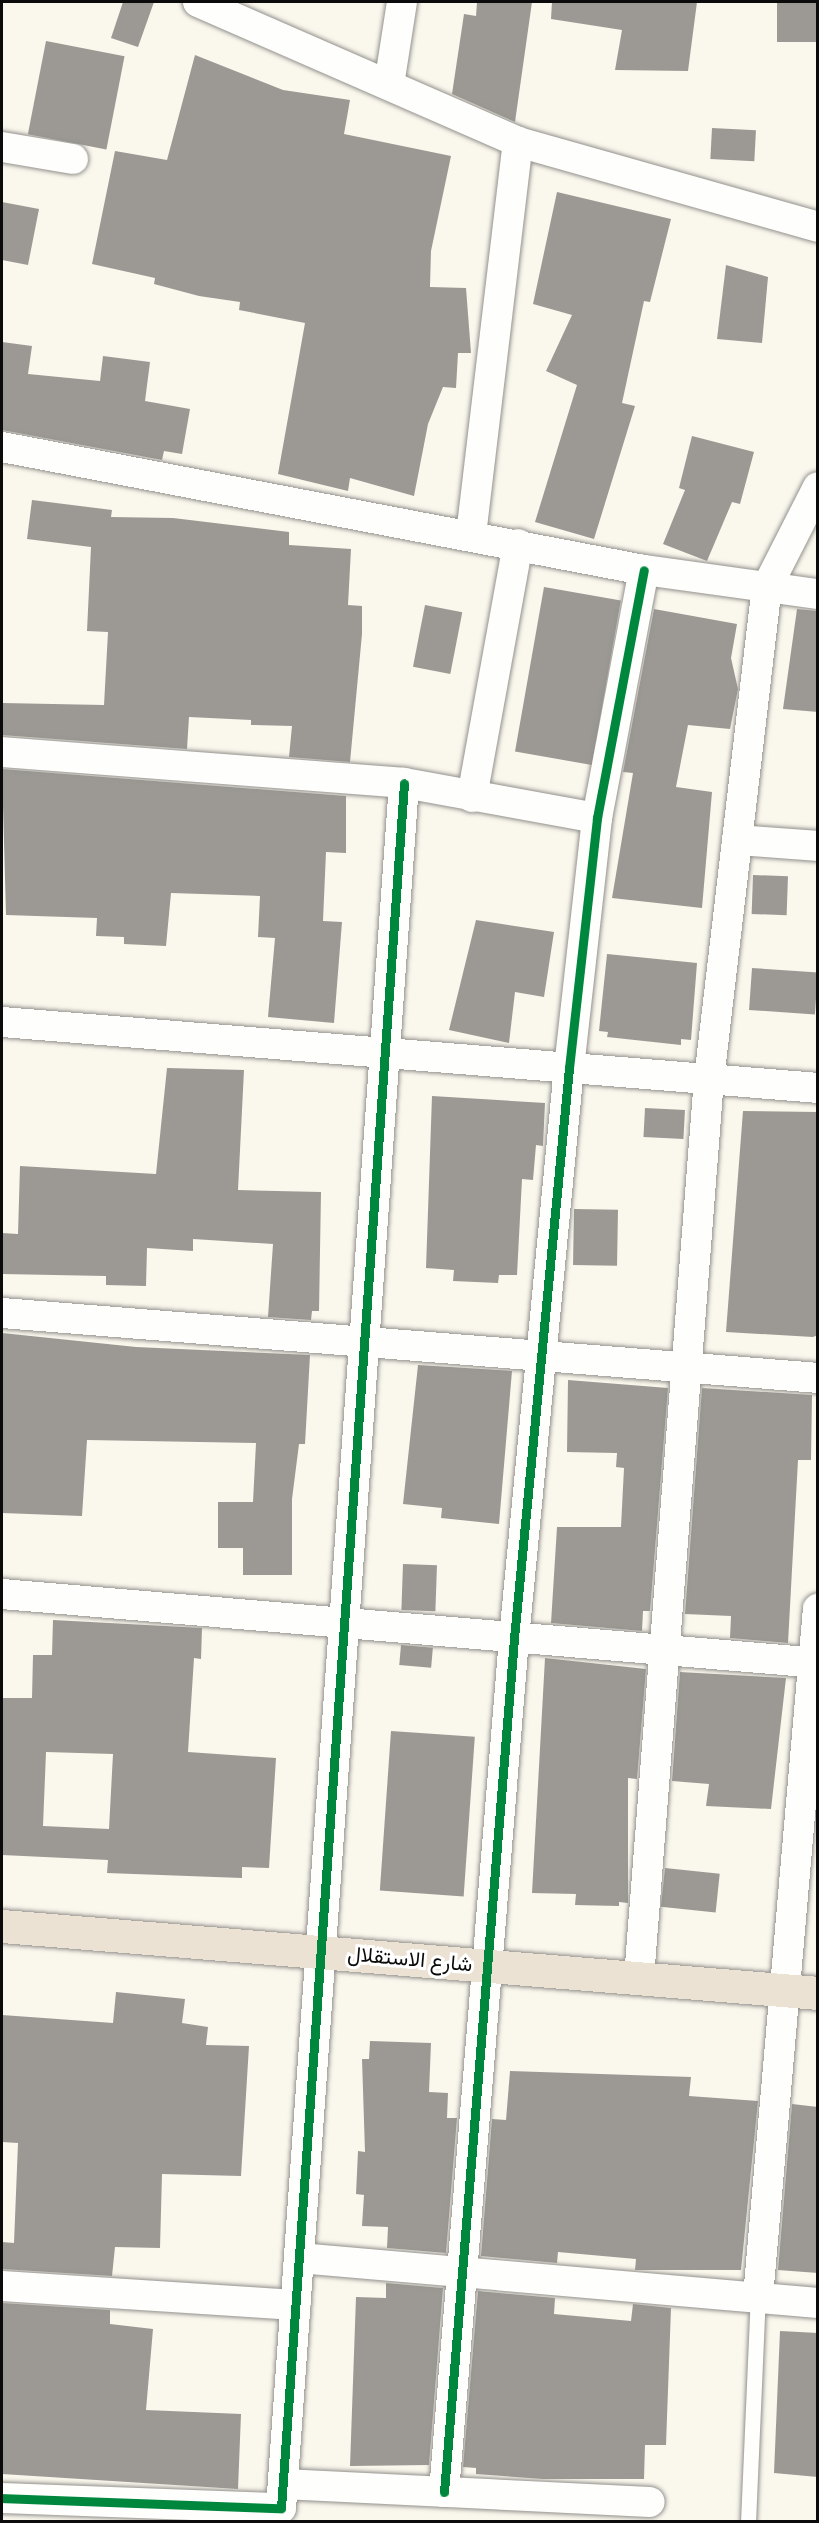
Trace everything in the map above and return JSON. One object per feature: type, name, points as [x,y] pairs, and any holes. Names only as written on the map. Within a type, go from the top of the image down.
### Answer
[{"type":"highway","name":"شارع الاستقلال","points":[[2,1926],[818,1993]]},
{"type":"street","points":[[198,2],[518,142],[818,227]]},
{"type":"street","points":[[389,85],[402,2]]},
{"type":"street","points":[[471,535],[518,142]]},
{"type":"street","points":[[2,147],[73,159]]},
{"type":"street","points":[[2,447],[518,544],[644,570],[818,594]]},
{"type":"street","points":[[639,1978],[709,1079],[767,586],[818,487]]},
{"type":"street","points":[[472,797],[518,544]]},
{"type":"street","points":[[444,2492],[486,1965],[539,1356],[597,818],[644,570]]},
{"type":"street","points":[[2,752],[404,783],[597,818]]},
{"type":"street","points":[[2,2498],[281,2508],[404,783]]},
{"type":"street","points":[[737,840],[818,846]]},
{"type":"street","points":[[2,1023],[818,1088]]},
{"type":"street","points":[[2,1313],[818,1378]]},
{"type":"street","points":[[2,1594],[815,1663]]},
{"type":"street","points":[[758,2297],[818,1609]]},
{"type":"street","points":[[298,2258],[818,2303]]},
{"type":"street","points":[[2,2286],[296,2305]]},
{"type":"street","points":[[283,2484],[650,2502]]},
{"type":"lane","points":[[748,2522],[758,2297]]},
{"type":"building","points":[[123,2],[154,2],[138,47],[111,38]]},
{"type":"building","points":[[477,2],[532,2],[515,122],[452,94],[464,14],[476,16]]},
{"type":"building","points":[[552,2],[697,2],[688,71],[615,70],[622,30],[551,19]]},
{"type":"building","points":[[777,2],[818,2],[818,42],[777,42]]},
{"type":"building","points":[[46,41],[125,56],[106,150],[28,134]]},
{"type":"building","points":[[195,55],[283,90],[350,100],[344,134],[451,156],[431,251],[430,287],[466,288],[471,353],[458,353],[456,388],[443,387],[428,424],[414,496],[350,478],[348,491],[278,474],[305,323],[239,310],[240,302],[199,296],[154,284],[155,278],[92,264],[115,151],[167,160]]},
{"type":"building","points":[[712,128],[756,130],[754,161],[710,159]]},
{"type":"building","points":[[557,192],[671,219],[650,302],[644,301],[622,403],[635,406],[594,539],[535,522],[577,385],[546,371],[572,315],[533,304]]},
{"type":"building","points":[[2,202],[39,209],[28,265],[2,260]]},
{"type":"building","points":[[726,265],[768,277],[762,343],[717,339]]},
{"type":"building","points":[[2,342],[32,346],[28,374],[100,381],[103,356],[150,362],[145,401],[190,409],[182,454],[164,451],[162,460],[2,430]]},
{"type":"building","points":[[692,436],[754,452],[740,504],[732,502],[707,561],[663,544],[685,490],[679,488]]},
{"type":"building","points":[[32,500],[112,510],[111,517],[173,518],[289,532],[289,545],[351,549],[348,605],[362,606],[362,634],[350,762],[289,757],[292,726],[251,725],[251,720],[189,717],[187,749],[2,735],[2,703],[104,705],[108,632],[87,631],[91,547],[27,539]]},
{"type":"building","points":[[544,587],[621,601],[592,765],[515,751]]},
{"type":"building","points":[[425,605],[462,612],[450,674],[413,667]]},
{"type":"building","points":[[654,609],[737,624],[731,658],[738,689],[730,729],[688,725],[676,787],[712,792],[702,908],[612,898],[633,773],[623,772]]},
{"type":"building","points":[[797,609],[818,611],[818,712],[783,709]]},
{"type":"building","points":[[2,769],[346,796],[346,853],[326,852],[323,921],[342,922],[334,1023],[268,1017],[275,938],[258,937],[260,896],[171,893],[166,946],[124,944],[124,937],[96,936],[97,918],[6,915]]},
{"type":"building","points":[[753,875],[788,876],[787,915],[752,914]]},
{"type":"building","points":[[476,920],[554,932],[544,997],[515,992],[509,1043],[449,1030]]},
{"type":"building","points":[[607,954],[697,963],[691,1040],[681,1039],[681,1045],[607,1037],[608,1032],[599,1031]]},
{"type":"building","points":[[752,968],[818,973],[815,1015],[749,1010]]},
{"type":"building","points":[[167,1068],[244,1070],[238,1190],[321,1192],[319,1311],[312,1311],[311,1320],[268,1317],[273,1244],[193,1239],[193,1251],[147,1248],[146,1286],[106,1285],[106,1276],[2,1274],[2,1233],[18,1234],[20,1166],[156,1174]]},
{"type":"building","points":[[432,1096],[545,1103],[543,1146],[536,1145],[533,1180],[522,1179],[517,1275],[499,1275],[498,1283],[453,1281],[454,1270],[426,1268]]},
{"type":"building","points":[[645,1108],[685,1110],[683,1139],[643,1137]]},
{"type":"building","points":[[743,1111],[818,1112],[818,1335],[813,1337],[726,1332]]},
{"type":"building","points":[[574,1209],[618,1210],[617,1266],[573,1265]]},
{"type":"building","points":[[2,1333],[136,1347],[310,1355],[305,1444],[299,1444],[292,1499],[292,1575],[243,1575],[243,1548],[218,1548],[218,1502],[253,1502],[256,1443],[87,1440],[82,1516],[2,1513]]},
{"type":"building","points":[[418,1365],[512,1371],[499,1524],[441,1518],[442,1508],[403,1504]]},
{"type":"building","points":[[568,1380],[668,1388],[650,1611],[643,1611],[642,1631],[551,1623],[557,1527],[621,1527],[624,1468],[616,1467],[617,1453],[567,1452]]},
{"type":"building","points":[[702,1388],[812,1395],[811,1460],[798,1460],[788,1643],[730,1638],[731,1616],[685,1614]]},
{"type":"building","points":[[403,1564],[437,1565],[435,1611],[401,1610]]},
{"type":"building","points":[[53,1620],[202,1628],[201,1659],[194,1658],[188,1752],[276,1758],[269,1868],[242,1867],[242,1878],[107,1873],[108,1860],[2,1855],[2,1698],[32,1698],[33,1655],[52,1655]],"holes":[[[46,1752],[113,1754],[109,1829],[43,1826]]]},
{"type":"building","points":[[401,1645],[433,1648],[431,1668],[399,1665]]},
{"type":"building","points":[[545,1658],[646,1669],[637,1779],[628,1778],[628,1903],[619,1902],[619,1906],[575,1905],[576,1894],[532,1893]]},
{"type":"building","points":[[680,1672],[786,1678],[771,1809],[706,1806],[709,1784],[672,1781]]},
{"type":"building","points":[[391,1731],[475,1737],[464,1896],[380,1891]]},
{"type":"building","points":[[665,1868],[720,1874],[716,1913],[661,1907]]},
{"type":"building","points":[[116,1992],[185,1999],[182,2023],[208,2027],[206,2045],[249,2046],[241,2176],[162,2174],[160,2248],[115,2247],[112,2276],[2,2269],[2,2242],[14,2243],[18,2143],[2,2142],[2,2015],[113,2023]]},
{"type":"building","points":[[370,2041],[431,2043],[429,2092],[448,2093],[447,2118],[457,2118],[446,2253],[387,2248],[388,2227],[362,2226],[364,2195],[356,2194],[358,2151],[365,2152],[362,2059],[369,2059]]},
{"type":"building","points":[[510,2071],[691,2077],[689,2096],[758,2101],[741,2270],[635,2270],[636,2259],[558,2252],[557,2263],[481,2256],[492,2119],[506,2120]]},
{"type":"building","points":[[792,2104],[818,2107],[818,2273],[778,2270]]},
{"type":"building","points":[[386,2283],[443,2288],[429,2465],[350,2466],[356,2297],[386,2298]]},
{"type":"building","points":[[478,2291],[555,2298],[554,2314],[631,2321],[633,2304],[671,2308],[666,2445],[645,2445],[644,2479],[543,2479],[476,2474],[476,2468],[463,2467]]},
{"type":"building","points":[[2,2303],[110,2310],[110,2324],[153,2329],[146,2410],[241,2414],[238,2489],[2,2474]]},
{"type":"building","points":[[780,2331],[818,2333],[818,2477],[774,2473]]},
{"type":"cycle path","points":[[444,2492],[514,1638],[569,1068],[597,818],[644,570]]},
{"type":"cycle path","points":[[2,2498],[281,2508],[404,783]]}]
